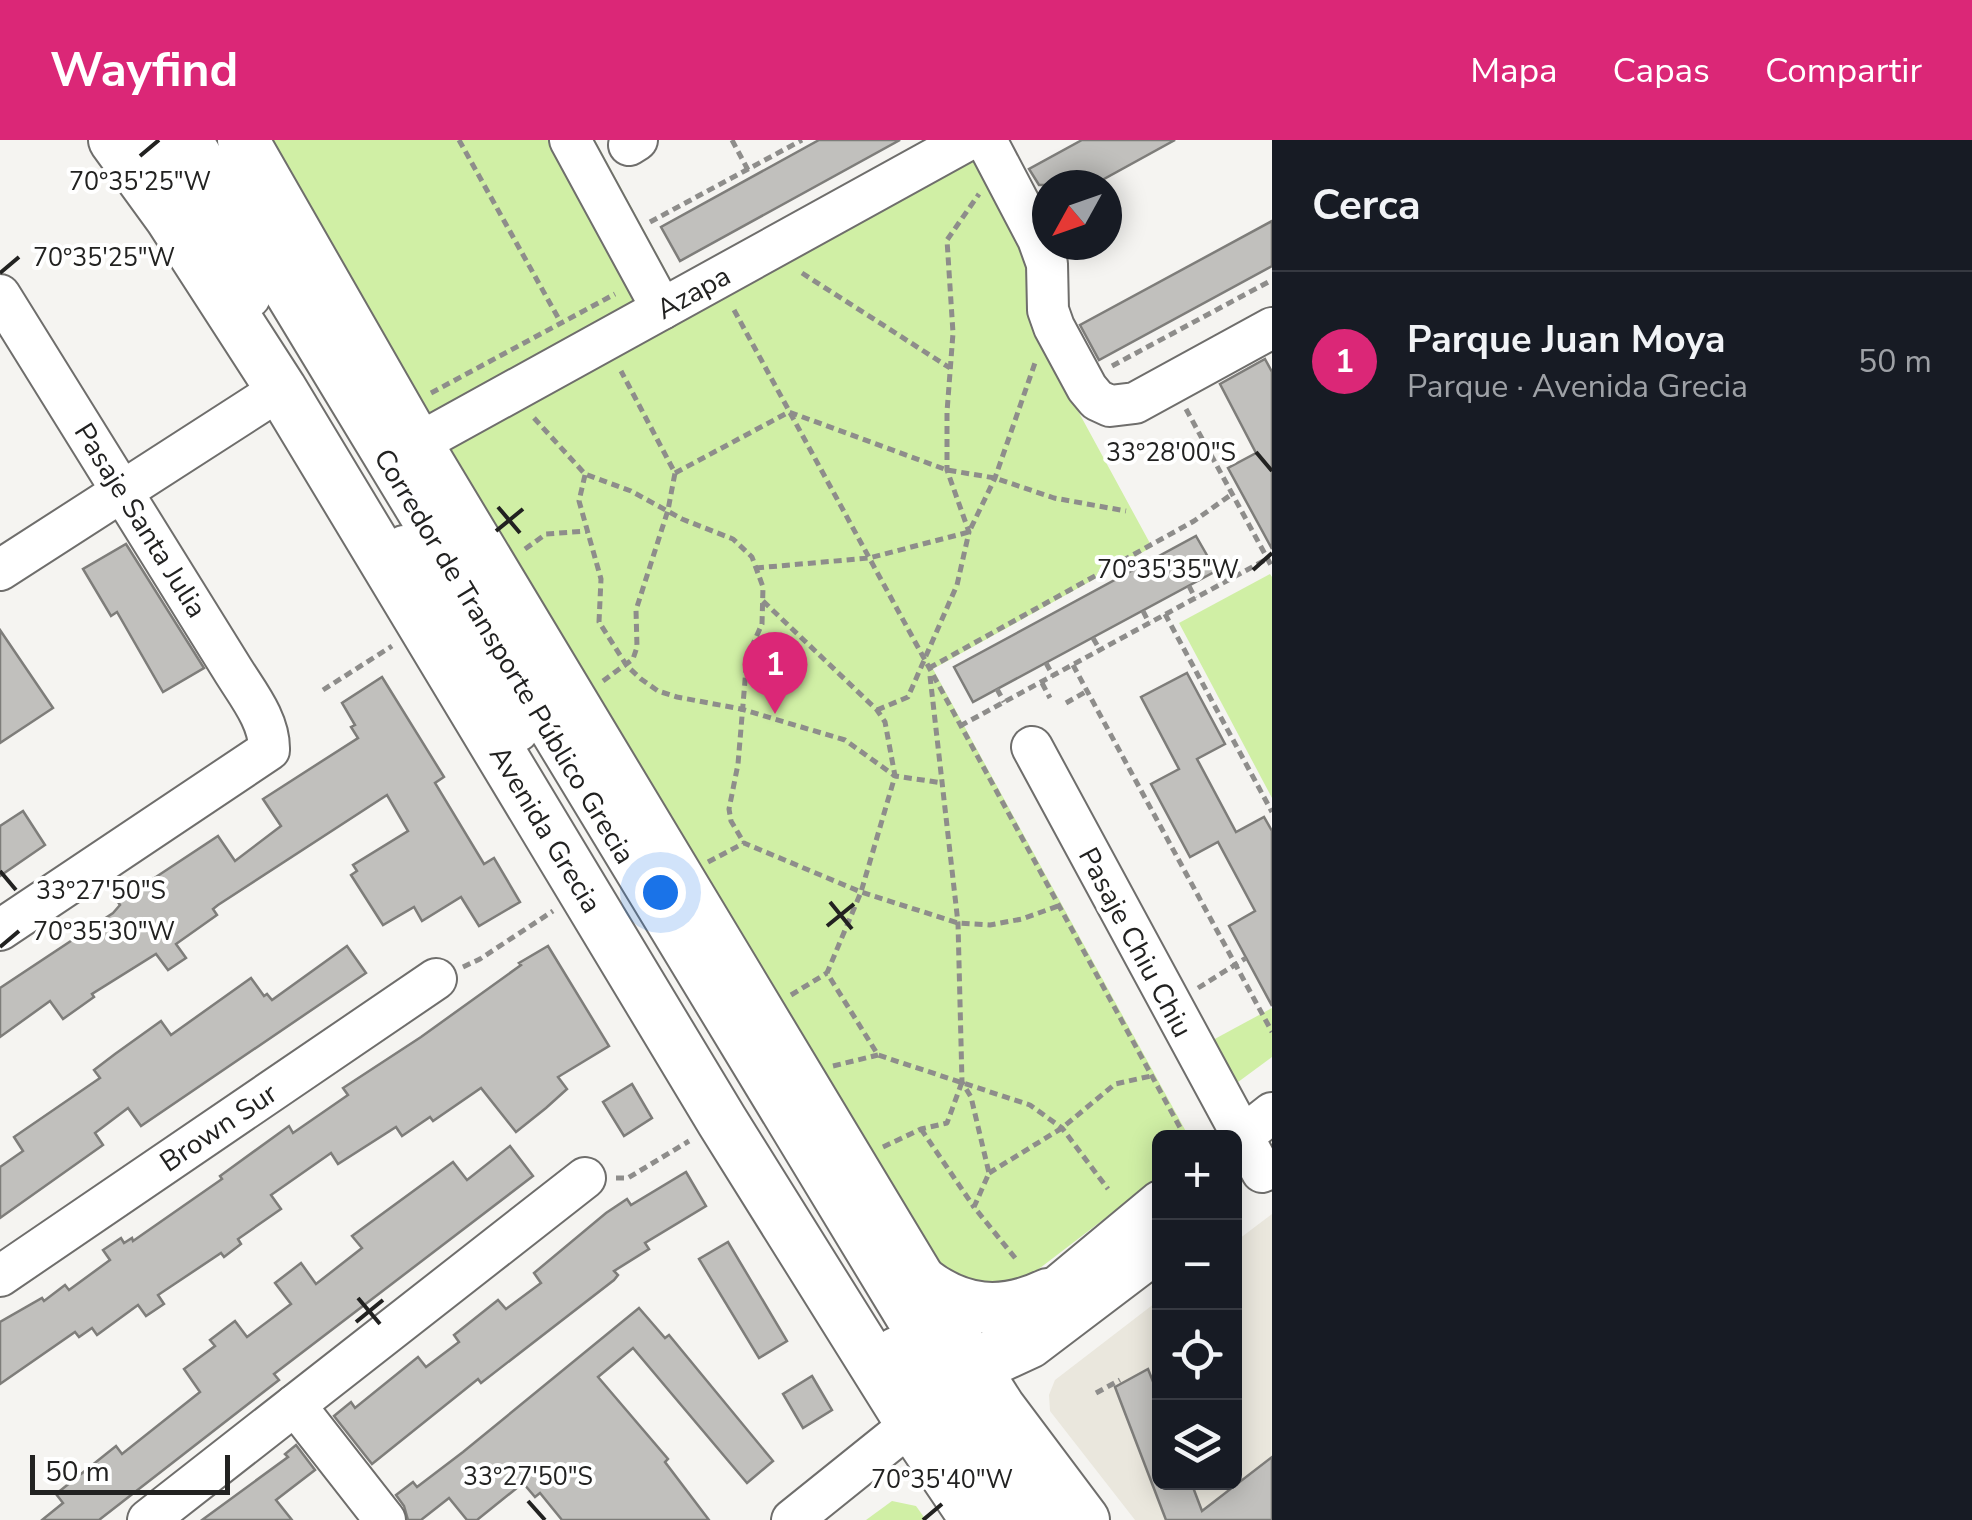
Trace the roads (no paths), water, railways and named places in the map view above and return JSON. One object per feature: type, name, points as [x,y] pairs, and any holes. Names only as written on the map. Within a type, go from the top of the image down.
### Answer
[{"type":"main road","name":"Avenida Grecia","points":[[114,140],[170,216],[281,388],[722,1121],[943,1399],[1084,1520]]},
{"type":"main road","name":"Avenida Grecia","points":[[242,140],[418,422],[920,1281],[943,1399],[976,1520]]},
{"type":"main road","points":[[920,1281],[955,1303],[1004,1309],[1027,1304],[1032,1276]]},
{"type":"street","name":"Corredor de Transporte Público Grecia","points":[[153,140],[741,1092],[943,1399],[1008,1520]]},
{"type":"street","name":"Corredor de Transporte Público Grecia","points":[[192,140],[927,1352],[943,1399],[1051,1520]]},
{"type":"street","points":[[570,140],[653,293]]},
{"type":"street","name":"Azapa","points":[[418,422],[653,293],[968,140]]},
{"type":"street","points":[[993,153],[1038,238],[1046,264],[1048,310],[1054,327],[1097,400],[1124,407],[1272,328]]},
{"type":"street","name":"Pasaje Santa Julia","points":[[0,295],[262,720],[269,750],[0,930]]},
{"type":"street","points":[[0,570],[281,388]]},
{"type":"street","name":"Pasaje Chiu Chiu","points":[[1032,746],[1170,1004],[1249,1131],[1256,1177]]},
{"type":"street","name":"Brown Sur","points":[[0,1276],[436,979]]},
{"type":"street","points":[[148,1520],[586,1178]]},
{"type":"street","points":[[792,1520],[943,1399],[1010,1330],[1032,1276],[1152,1207]]},
{"type":"street","points":[[943,1399],[1032,1346],[1152,1256]]},
{"type":"street","points":[[295,1406],[384,1520]]},
{"type":"place","name":"Parque Juan Moya","points":[[775,714]]}]
